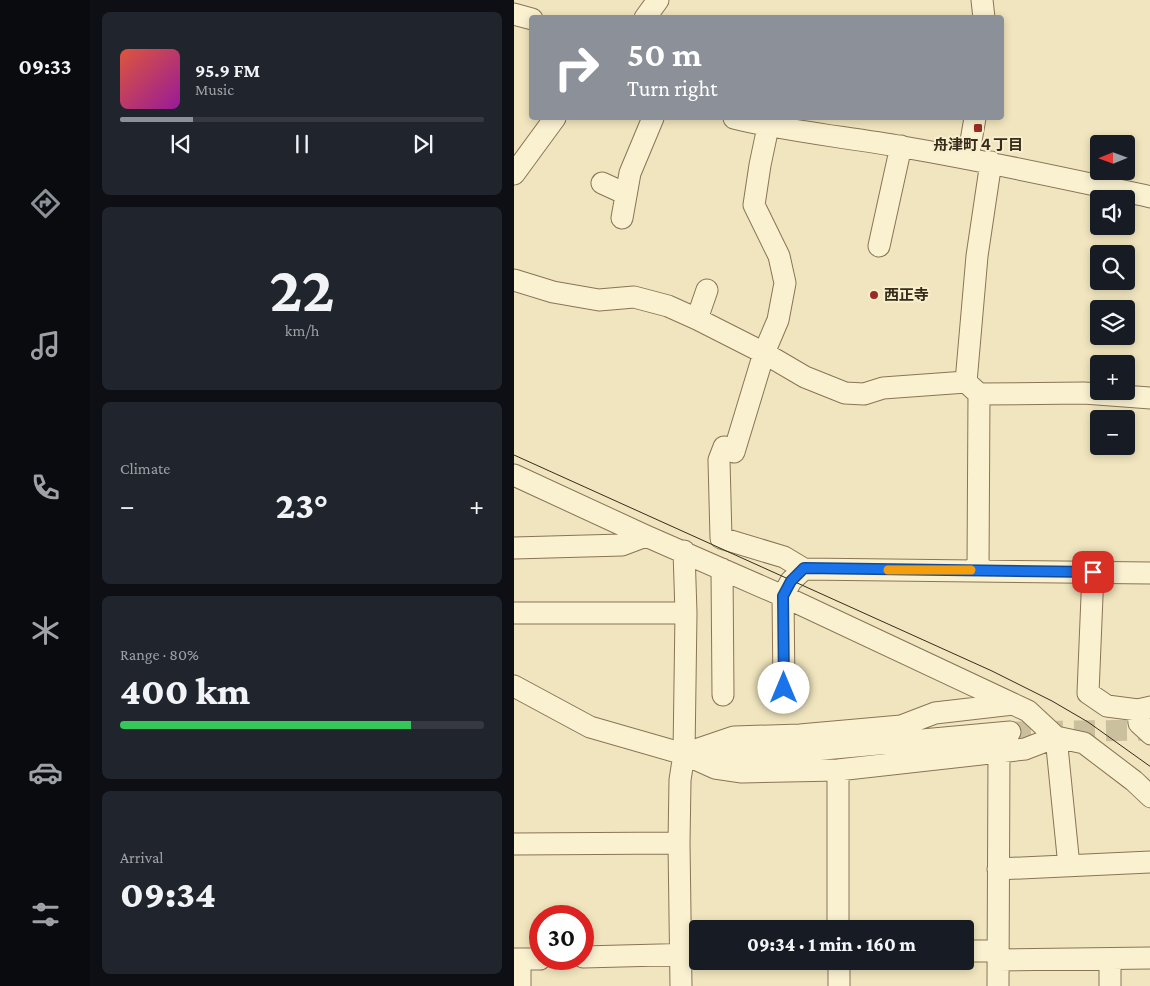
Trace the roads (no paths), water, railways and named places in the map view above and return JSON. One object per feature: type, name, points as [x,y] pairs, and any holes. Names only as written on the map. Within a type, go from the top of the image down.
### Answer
[{"type":"street","points":[[647,15],[658,0]]},
{"type":"street","points":[[982,0],[984,15]]},
{"type":"street","points":[[514,14],[529,18]]},
{"type":"street","points":[[514,174],[554,120]]},
{"type":"street","points":[[622,218],[630,173],[652,120]]},
{"type":"street","points":[[742,120],[768,127],[901,146],[991,162],[1150,197]]},
{"type":"street","points":[[968,158],[975,120]]},
{"type":"street","points":[[768,127],[754,205],[779,256],[785,283],[778,320],[764,353],[734,452],[724,447],[719,460],[721,538],[784,557],[804,568],[1150,574]]},
{"type":"street","points":[[878,246],[901,146]]},
{"type":"street","points":[[978,570],[972,388],[977,256],[991,162]]},
{"type":"street","points":[[602,183],[626,194]]},
{"type":"street","points":[[514,280],[553,292],[599,300],[634,297],[668,306],[764,353],[805,377],[845,393],[864,394],[883,388],[972,388],[1150,398]]},
{"type":"street","points":[[697,319],[707,290]]},
{"type":"street","points":[[514,475],[783,596],[1028,711],[1056,737],[1084,743],[1134,781],[1150,797]]},
{"type":"street","points":[[514,548],[622,545],[646,536]]},
{"type":"street","points":[[681,986],[689,954],[679,843],[680,780],[684,754],[686,612],[684,552]]},
{"type":"street","points":[[784,688],[783,596],[791,581],[804,568]]},
{"type":"street","points":[[722,569],[723,695]]},
{"type":"street","points":[[1093,572],[1088,693],[1107,706],[1144,708],[1139,723],[1150,734]]},
{"type":"street","points":[[514,613],[686,612]]},
{"type":"street","points":[[514,686],[590,727],[684,754],[714,768],[742,772],[838,770],[1025,749],[1056,737]]},
{"type":"street","points":[[684,754],[734,737],[800,735],[901,726],[935,713],[1013,704]]},
{"type":"street","points":[[684,754],[769,754],[1010,732]]},
{"type":"street","points":[[1056,737],[1069,866]]},
{"type":"street","points":[[998,986],[999,752]]},
{"type":"street","points":[[838,770],[838,920]]},
{"type":"street","points":[[514,844],[679,843]]},
{"type":"street","points":[[998,869],[1150,862]]},
{"type":"street","points":[[974,952],[998,956],[1110,959],[1150,958]]},
{"type":"street","points":[[594,957],[689,954]]},
{"type":"street","points":[[520,986],[525,959]]},
{"type":"street","points":[[1110,959],[1110,986]]},
{"type":"street","points":[[839,970],[839,986]]},
{"type":"tunnel","points":[[1010,732],[1151,730]]},
{"type":"tram line","points":[[514,455],[992,671],[1052,701],[1088,722],[1151,767]]},
{"type":"place","name":"舟津町４丁目","points":[[978,128]]},
{"type":"place","name":"西正寺","points":[[874,295]]}]
